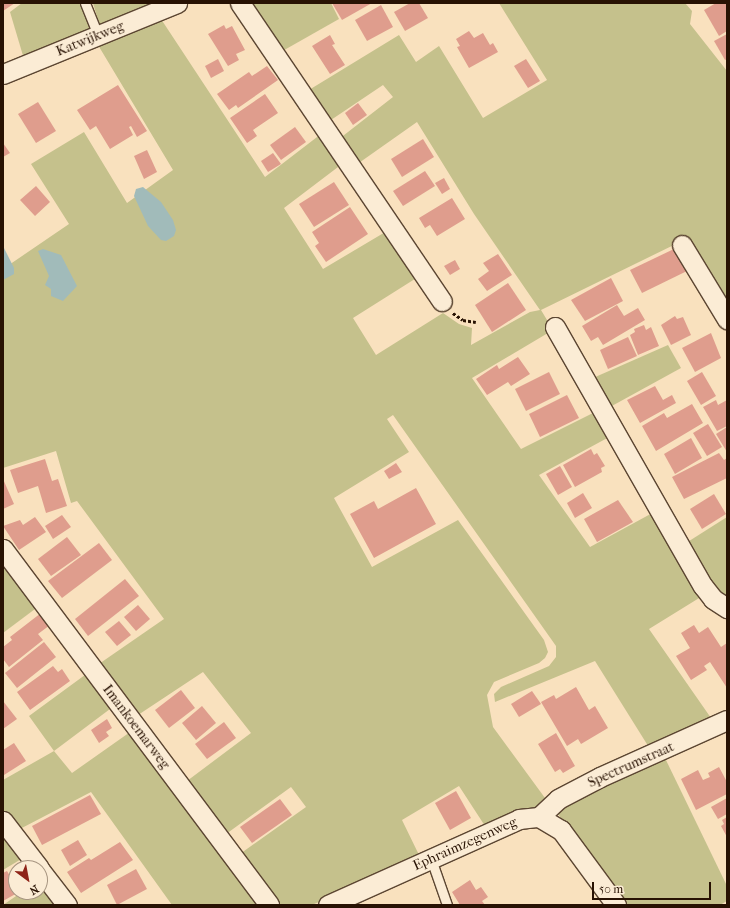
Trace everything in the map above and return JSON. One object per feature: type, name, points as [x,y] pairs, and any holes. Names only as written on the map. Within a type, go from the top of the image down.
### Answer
[{"type":"street","name":"Katwijkweg","points":[[3,74],[177,3]]},
{"type":"street","points":[[240,3],[442,301]]},
{"type":"street","points":[[682,245],[727,319]]},
{"type":"street","points":[[556,327],[703,586],[713,599],[727,608]]},
{"type":"street","name":"Imankoemarweg","points":[[3,548],[269,905]]},
{"type":"street","name":"Spectrumstraat","points":[[539,816],[558,799],[600,778],[727,720]]},
{"type":"street","points":[[539,816],[561,830],[616,905]]},
{"type":"street","name":"Ephraimzegenweg","points":[[328,905],[519,820],[539,816]]},
{"type":"street","points":[[3,821],[32,860]]},
{"type":"street","points":[[48,881],[67,905]]},
{"type":"lane","points":[[85,3],[98,36]]},
{"type":"lane","points":[[431,859],[447,905]]},
{"type":"path","points":[[442,301],[463,320],[476,322]]},
{"type":"shaded area","points":[[22,3],[83,3],[92,31],[24,59],[10,12]]},
{"type":"shaded area","points":[[93,3],[159,3],[100,27]]},
{"type":"shaded area","points":[[244,3],[331,3],[339,19],[279,53]]},
{"type":"shaded area","points":[[499,3],[685,3],[692,11],[690,24],[727,71],[727,312],[684,240],[541,310],[553,330],[472,378],[521,449],[597,411],[611,436],[539,475],[590,547],[656,511],[704,595],[649,629],[711,718],[650,749],[595,661],[495,702],[494,694],[501,687],[549,666],[556,657],[556,646],[393,415],[387,419],[409,452],[334,498],[372,567],[458,520],[544,640],[548,652],[545,658],[539,663],[494,682],[487,695],[493,727],[545,798],[538,806],[485,826],[459,786],[402,820],[420,857],[312,905],[275,905],[237,856],[306,807],[291,787],[222,837],[183,784],[251,733],[203,672],[135,717],[96,666],[164,619],[77,501],[71,503],[56,451],[3,468],[3,269],[69,224],[31,164],[84,132],[127,203],[173,170],[98,45],[161,19],[265,177],[321,134],[342,164],[284,208],[323,269],[387,231],[418,277],[353,318],[376,355],[443,313],[459,324],[472,328],[471,345],[530,312],[540,310],[474,214],[417,122],[356,165],[339,139],[393,97],[383,85],[325,124],[304,93],[399,35],[416,62],[439,46],[483,118],[547,80]]},
{"type":"shaded area","points":[[668,345],[681,368],[610,407],[593,378]]},
{"type":"shaded area","points":[[727,517],[727,604],[718,597],[686,543]]},
{"type":"shaded area","points":[[3,559],[39,606],[3,633]]},
{"type":"shaded area","points":[[89,672],[114,706],[54,751],[29,716]]},
{"type":"shaded area","points":[[133,730],[264,905],[172,905],[91,792],[18,830],[3,810],[3,780],[54,751],[72,773]]},
{"type":"shaded area","points":[[664,756],[727,886],[727,901],[720,905],[623,905],[558,814],[559,805]]},
{"type":"shaded area","points":[[3,836],[23,858],[20,860],[8,860],[8,867],[3,870]]},
{"type":"shaded area","points":[[48,891],[59,905],[3,905],[10,900],[48,900]]},
{"type":"water","points":[[143,187],[161,202],[173,220],[176,230],[174,236],[166,241],[161,240],[148,226],[134,196],[136,189]]},
{"type":"water","points":[[3,246],[14,268],[14,274],[3,280]]},
{"type":"water","points":[[43,249],[61,255],[77,286],[63,301],[51,296],[51,289],[45,285],[49,276],[38,251]]},
{"type":"building","points":[[3,3],[15,3],[3,11]]},
{"type":"building","points":[[332,3],[372,3],[342,20]]},
{"type":"building","points":[[410,3],[419,3],[428,18],[405,31],[394,12]]},
{"type":"building","points":[[716,3],[727,3],[727,31],[719,36],[704,10]]},
{"type":"building","points":[[381,5],[393,27],[367,41],[355,20]]},
{"type":"building","points":[[224,25],[226,29],[232,26],[245,50],[236,54],[239,60],[228,66],[208,34]]},
{"type":"building","points":[[469,31],[474,38],[483,33],[490,45],[493,43],[498,52],[469,68],[457,47],[460,46],[456,39]]},
{"type":"building","points":[[727,34],[727,59],[725,60],[714,41]]},
{"type":"building","points":[[330,35],[335,44],[332,45],[345,65],[330,74],[312,46]]},
{"type":"building","points":[[218,59],[224,71],[211,78],[205,66]]},
{"type":"building","points":[[526,59],[540,81],[528,88],[514,66]]},
{"type":"building","points":[[267,66],[278,80],[238,108],[236,105],[229,110],[217,94],[249,72],[252,76]]},
{"type":"building","points":[[118,85],[147,131],[137,137],[131,126],[129,127],[133,135],[110,149],[96,126],[90,130],[77,110]]},
{"type":"building","points":[[265,94],[278,113],[253,130],[257,136],[247,143],[230,118]]},
{"type":"building","points":[[38,102],[56,131],[36,143],[18,114]]},
{"type":"building","points":[[358,103],[367,115],[353,125],[345,113]]},
{"type":"building","points":[[295,127],[306,142],[281,160],[270,145]]},
{"type":"building","points":[[423,139],[434,157],[402,177],[391,159]]},
{"type":"building","points":[[3,143],[10,153],[3,157]]},
{"type":"building","points":[[147,150],[157,172],[144,179],[134,156]]},
{"type":"building","points":[[273,153],[281,164],[268,172],[261,161]]},
{"type":"building","points":[[425,171],[435,186],[403,206],[393,191]]},
{"type":"building","points":[[444,178],[450,189],[442,194],[435,183]]},
{"type":"building","points":[[334,182],[349,205],[314,227],[299,204]]},
{"type":"building","points":[[36,186],[50,202],[35,216],[20,200]]},
{"type":"building","points":[[452,198],[465,219],[437,236],[430,225],[425,228],[419,218]]},
{"type":"building","points":[[350,207],[368,234],[326,262],[315,246],[319,243],[312,232]]},
{"type":"building","points":[[676,248],[687,271],[642,293],[630,270]]},
{"type":"building","points":[[498,254],[512,275],[487,291],[478,279],[489,271],[483,263]]},
{"type":"building","points":[[455,260],[460,269],[450,275],[444,266]]},
{"type":"building","points":[[611,278],[623,301],[585,321],[571,300]]},
{"type":"building","points":[[508,283],[526,310],[492,332],[475,305]]},
{"type":"building","points":[[617,305],[624,316],[638,308],[645,320],[603,345],[598,337],[591,341],[582,326]]},
{"type":"building","points":[[675,316],[677,319],[683,317],[691,335],[671,345],[661,325]]},
{"type":"building","points":[[644,325],[646,330],[651,327],[659,346],[638,355],[630,335],[635,332],[634,329]]},
{"type":"building","points":[[711,333],[721,358],[695,372],[682,348]]},
{"type":"building","points":[[628,337],[637,356],[608,369],[600,350]]},
{"type":"building","points":[[518,357],[530,374],[511,386],[508,382],[487,395],[476,379],[497,365],[499,369]]},
{"type":"building","points":[[549,372],[560,394],[526,411],[515,389]]},
{"type":"building","points":[[702,372],[716,396],[701,405],[687,381]]},
{"type":"building","points":[[655,386],[663,400],[672,395],[676,403],[640,423],[627,400]]},
{"type":"building","points":[[567,395],[579,418],[540,437],[529,414]]},
{"type":"building","points":[[716,400],[718,405],[727,400],[727,426],[717,431],[703,407]]},
{"type":"building","points":[[692,404],[703,423],[656,451],[642,426],[664,413],[667,418]]},
{"type":"building","points":[[708,424],[722,447],[707,456],[693,433]]},
{"type":"building","points":[[727,427],[727,452],[716,434]]},
{"type":"building","points":[[691,438],[702,458],[675,474],[664,454]]},
{"type":"building","points":[[591,449],[594,455],[597,453],[605,466],[601,468],[602,472],[575,487],[563,465]]},
{"type":"building","points":[[719,453],[724,460],[727,458],[727,478],[684,499],[672,477]]},
{"type":"building","points":[[45,459],[52,481],[58,479],[67,506],[46,513],[38,486],[18,493],[10,470]]},
{"type":"building","points":[[396,463],[402,472],[389,479],[384,471]]},
{"type":"building","points":[[560,466],[572,487],[558,495],[546,474]]},
{"type":"building","points":[[3,479],[14,504],[3,509]]},
{"type":"building","points":[[416,488],[436,524],[374,558],[350,514],[374,501],[378,509]]},
{"type":"building","points":[[583,493],[592,508],[575,518],[567,503]]},
{"type":"building","points":[[714,494],[726,514],[702,529],[690,509]]},
{"type":"building","points":[[618,500],[633,522],[597,542],[584,519]]},
{"type":"building","points":[[62,515],[71,527],[53,539],[45,526]]},
{"type":"building","points":[[35,517],[46,532],[19,550],[3,526],[20,520],[23,525]]},
{"type":"building","points":[[67,537],[81,555],[51,576],[38,559]]},
{"type":"building","points":[[99,543],[112,560],[62,598],[48,581]]},
{"type":"building","points":[[125,579],[139,596],[88,636],[75,619]]},
{"type":"building","points":[[138,605],[150,619],[136,631],[124,617]]},
{"type":"building","points":[[41,613],[50,625],[38,634],[43,640],[9,667],[3,659],[3,647],[12,640],[10,637]]},
{"type":"building","points":[[119,621],[131,635],[117,646],[105,632]]},
{"type":"building","points":[[694,625],[699,633],[708,627],[721,647],[727,643],[727,688],[710,662],[704,666],[707,670],[691,680],[676,656],[690,648],[681,633]]},
{"type":"building","points":[[44,642],[56,657],[17,688],[5,673]]},
{"type":"building","points":[[53,666],[58,672],[62,669],[70,681],[30,710],[17,692]]},
{"type":"building","points":[[576,687],[589,710],[595,706],[608,728],[581,744],[578,739],[567,746],[541,702],[554,695],[556,699]]},
{"type":"building","points":[[181,690],[195,708],[169,728],[155,710]]},
{"type":"building","points":[[532,691],[541,704],[519,717],[511,704]]},
{"type":"building","points":[[3,701],[17,719],[3,729]]},
{"type":"building","points":[[202,706],[216,723],[196,740],[182,723]]},
{"type":"building","points":[[107,719],[112,728],[106,732],[109,736],[99,743],[91,730]]},
{"type":"building","points":[[224,722],[236,738],[207,759],[195,744]]},
{"type":"building","points":[[556,733],[575,766],[563,773],[560,769],[555,772],[538,744]]},
{"type":"building","points":[[14,743],[26,761],[4,775],[3,750]]},
{"type":"building","points":[[719,767],[727,782],[727,794],[696,810],[681,779],[698,770],[703,780],[710,777],[708,773]]},
{"type":"building","points":[[456,791],[471,818],[450,830],[435,803]]},
{"type":"building","points":[[90,795],[101,814],[42,845],[32,826]]},
{"type":"building","points":[[727,798],[727,814],[718,819],[711,807]]},
{"type":"building","points":[[280,799],[292,815],[252,843],[240,827]]},
{"type":"building","points":[[727,817],[727,837],[721,826],[724,824],[722,820]]},
{"type":"building","points":[[78,840],[87,855],[70,866],[61,850]]},
{"type":"building","points":[[120,842],[133,860],[81,893],[67,872],[89,858],[91,860]]},
{"type":"building","points":[[136,869],[147,889],[117,905],[107,885]]},
{"type":"building","points":[[7,871],[8,873],[8,898],[3,901],[3,873]]},
{"type":"building","points":[[470,880],[476,890],[481,887],[488,897],[482,901],[485,905],[460,905],[452,892]]}]
